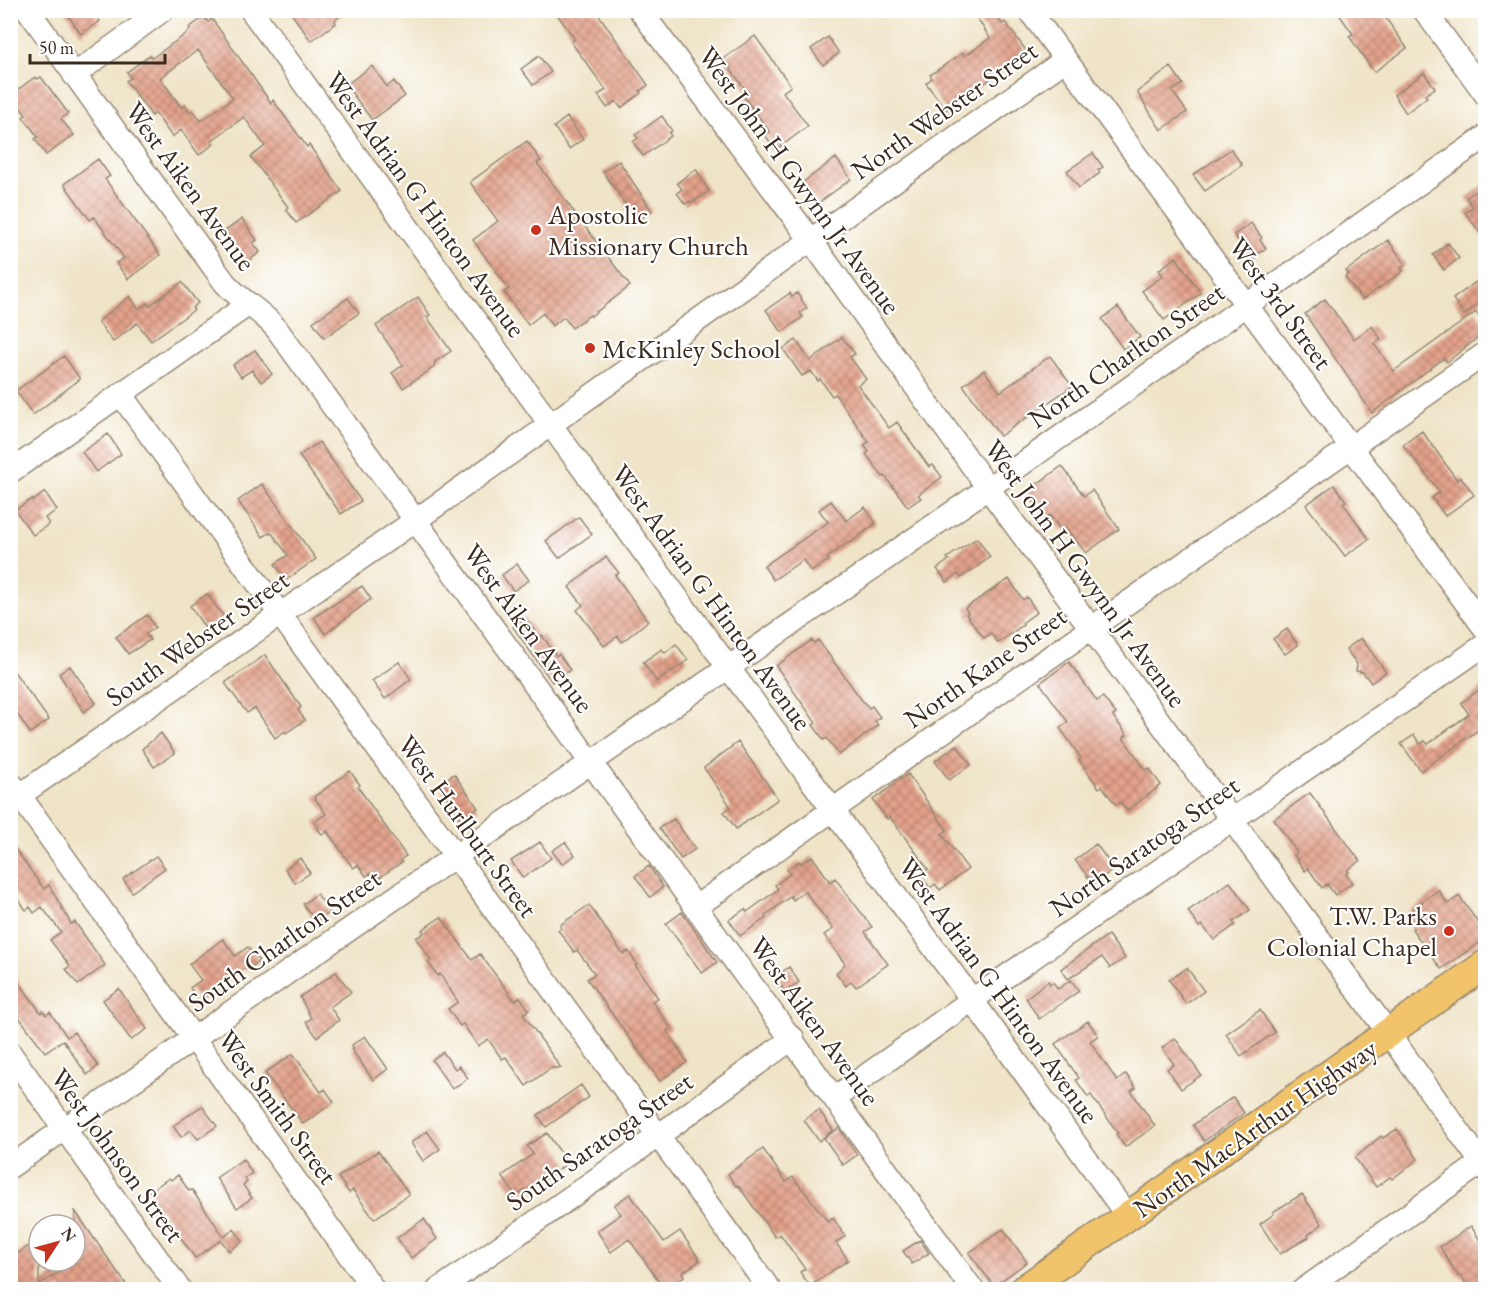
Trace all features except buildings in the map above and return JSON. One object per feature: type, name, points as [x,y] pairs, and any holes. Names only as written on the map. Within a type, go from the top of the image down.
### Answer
[{"type":"main road","name":"North MacArthur Highway","points":[[1023,1290],[1389,1034],[1485,964]]},
{"type":"street","name":"West Aiken Avenue","points":[[28,10],[225,283],[276,328],[836,1097],[973,1290]]},
{"type":"street","points":[[74,75],[163,10]]},
{"type":"street","name":"West Adrian G Hinton Avenue","points":[[251,10],[1128,1217]]},
{"type":"street","name":"West John H Gwynn Jr Avenue","points":[[640,10],[810,239],[988,488],[1389,1034],[1483,1166]]},
{"type":"street","name":"West 3rd Street","points":[[1029,10],[1485,630]]},
{"type":"street","points":[[1424,10],[1485,95]]},
{"type":"street","name":"North Webster Street","points":[[416,520],[1065,60]]},
{"type":"street","name":"North Charlton Street","points":[[591,762],[988,488],[1485,136]]},
{"type":"street","points":[[13,464],[121,395],[249,304]]},
{"type":"street","name":"North Kane Street","points":[[697,906],[1485,353]]},
{"type":"street","name":"West Hurlburt Street","points":[[121,395],[770,1290]]},
{"type":"street","name":"South Webster Street","points":[[14,793],[280,615],[416,520]]},
{"type":"street","name":"North Saratoga Street","points":[[836,1097],[1485,644]]},
{"type":"street","name":"South Charlton Street","points":[[10,1167],[591,762]]},
{"type":"street","name":"West Smith Street","points":[[14,793],[194,1037],[374,1290]]},
{"type":"street","name":"South Saratoga Street","points":[[438,1290],[793,1038]]},
{"type":"street","name":"West Johnson Street","points":[[10,1053],[180,1290]]},
{"type":"street","points":[[1303,1290],[1483,1166]]},
{"type":"place","name":"Apostolic Missionary Church","points":[[536,230]]},
{"type":"place","name":"McKinley School","points":[[590,348]]},
{"type":"place","name":"T.W. Parks Colonial Chapel","points":[[1449,931]]}]
